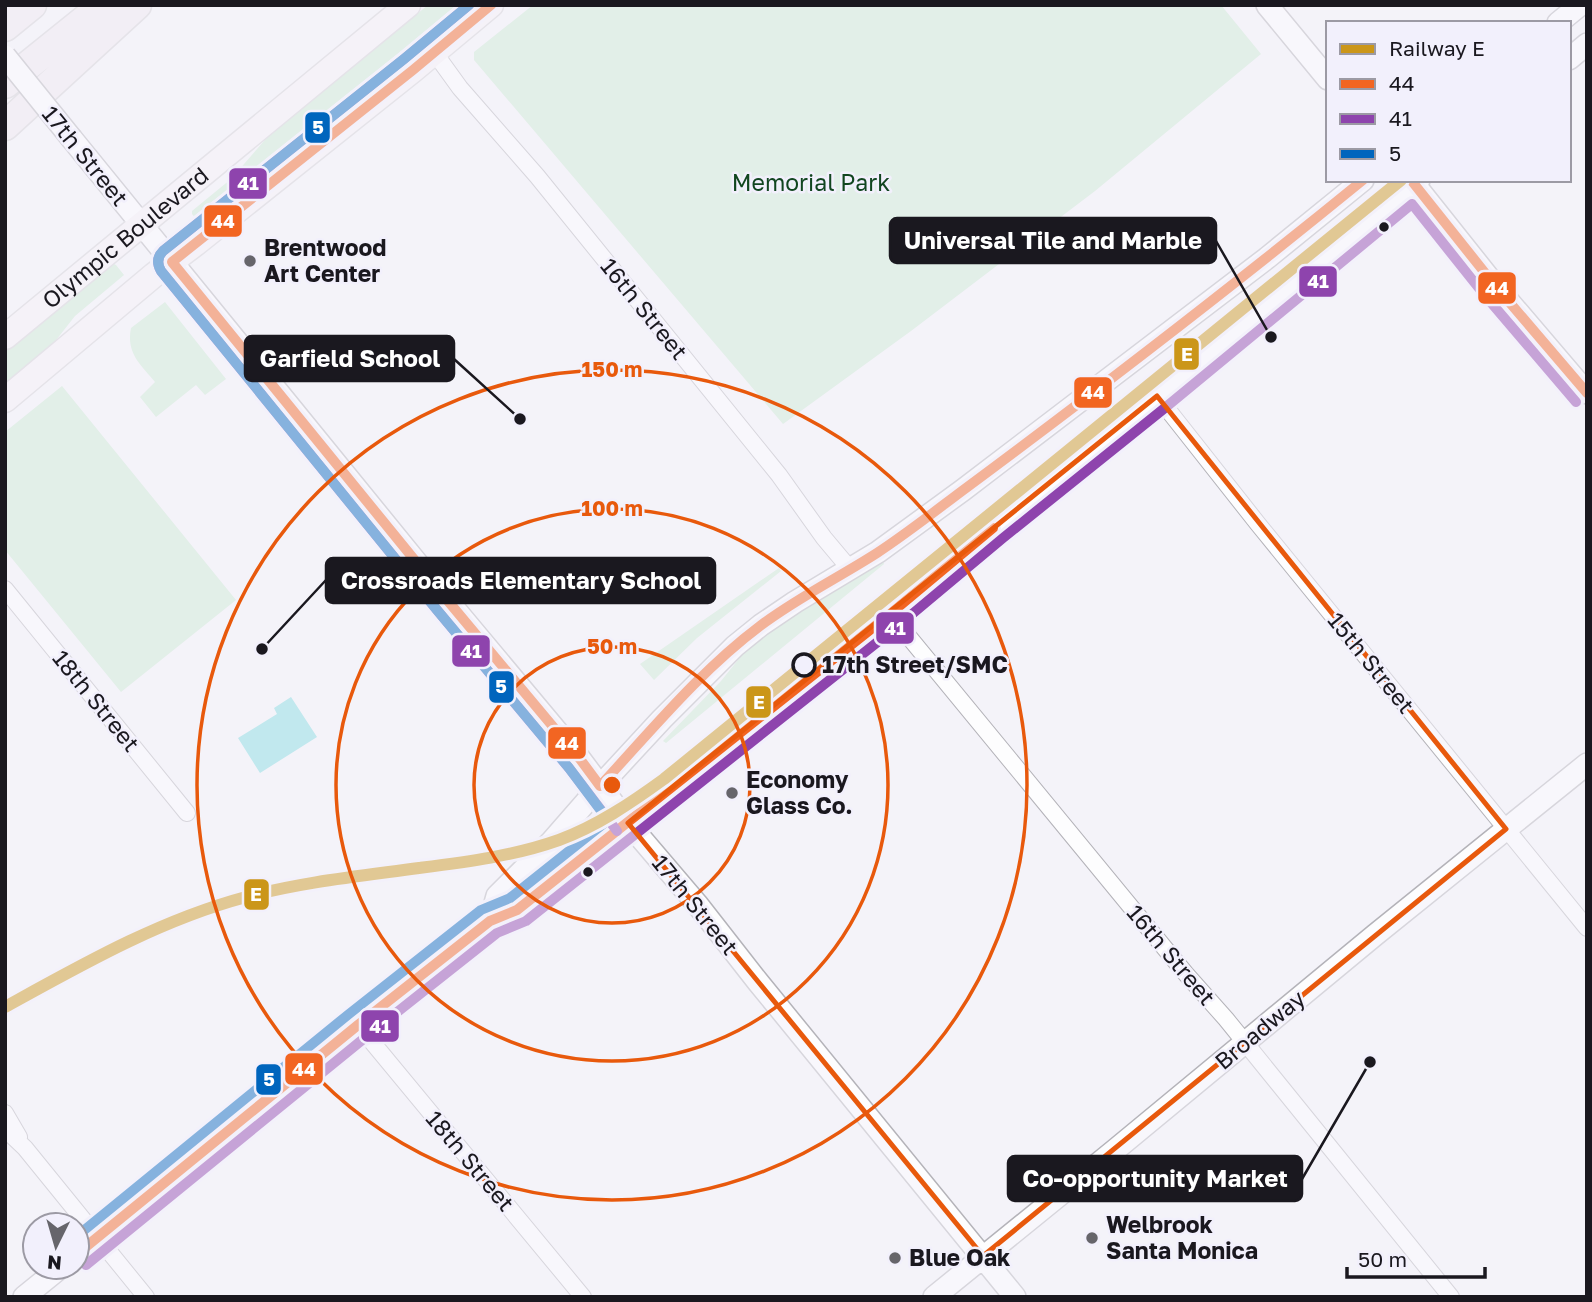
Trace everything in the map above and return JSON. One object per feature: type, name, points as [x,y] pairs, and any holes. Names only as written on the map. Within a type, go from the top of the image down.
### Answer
[{"type":"highway","points":[[5,27],[32,5]]},
{"type":"highway","points":[[5,84],[103,5]]},
{"type":"highway","points":[[5,127],[137,5]]},
{"type":"main road","name":"Olympic Boulevard","points":[[5,400],[491,5]]},
{"type":"main road","points":[[1267,5],[1326,77]]},
{"type":"main road","points":[[1560,21],[1580,5]]},
{"type":"main road","name":"Olympic Boulevard","points":[[5,337],[403,7]]},
{"type":"main road","points":[[1571,57],[1587,44]]},
{"type":"main road","name":"17th Street","points":[[5,56],[448,601],[580,759],[628,823],[697,904],[1015,1297]]},
{"type":"main road","points":[[490,920],[497,896],[552,841],[688,691],[735,646],[795,601],[878,552],[963,490],[1267,258],[1361,182]]},
{"type":"main road","points":[[91,1243],[490,920],[517,910],[890,614],[1415,182],[1493,283],[1587,393]]},
{"type":"main road","name":"Broadway","points":[[934,1297],[1587,764]]},
{"type":"main road","points":[[24,1297],[44,1281]]},
{"type":"street","name":"16th Street","points":[[434,52],[460,88],[537,176],[775,469],[824,538],[850,569]]},
{"type":"street","name":"15th Street","points":[[1157,396],[1587,928]]},
{"type":"street","name":"18th Street","points":[[5,589],[187,813]]},
{"type":"street","name":"16th Street","points":[[890,614],[1160,943],[1245,1042],[1451,1297]]},
{"type":"street","name":"18th Street","points":[[358,1025],[583,1297]]},
{"type":"street","points":[[5,1113],[25,1148]]},
{"type":"street","points":[[5,1129],[25,1148],[146,1297]]},
{"type":"highlighted area","points":[[1157,396],[1506,829],[983,1256],[628,823]]},
{"type":"green space","points":[[428,5],[473,5],[238,196],[200,223],[192,211],[231,179],[270,134]]},
{"type":"green space","name":"Memorial Park","points":[[533,5],[1221,5],[1261,54],[1095,191],[783,424],[474,60],[474,52]]},
{"type":"green space","points":[[114,264],[124,275],[75,316],[49,349],[5,386],[5,350]]},
{"type":"green space","points":[[165,302],[226,379],[205,395],[196,385],[156,417],[140,397],[155,382],[139,364],[132,351],[130,337],[131,328]]},
{"type":"green space","points":[[62,386],[236,600],[121,692],[5,550],[5,432]]},
{"type":"green space","points":[[883,561],[884,564],[666,743],[663,741],[721,681],[746,650],[780,624]]},
{"type":"green space","points":[[779,568],[781,571],[697,638],[654,680],[640,664]]},
{"type":"water","points":[[291,697],[317,737],[260,773],[238,738],[277,714],[274,708]]},
{"type":"rail line","name":"E","points":[[5,1007],[122,944],[214,907],[310,883],[472,861],[525,850],[559,840],[613,813],[664,779],[1399,182]]},
{"type":"transit line","name":"41","points":[[469,5],[163,251],[158,263],[161,271],[569,768],[617,831]]},
{"type":"transit line","name":"5","points":[[91,1225],[481,910],[510,898],[608,820],[569,768],[161,271],[158,263],[163,251],[469,5]]},
{"type":"transit line","name":"44","points":[[491,5],[172,262],[600,786],[696,682],[760,626],[920,523],[1164,338],[1361,182]]},
{"type":"transit line","name":"44","points":[[1413,182],[1493,283],[1587,393]]},
{"type":"transit line","name":"41","points":[[91,1261],[497,933],[526,921],[899,625],[1412,204],[1482,292],[1576,402]]},
{"type":"transit line","name":"44","points":[[91,1243],[358,1025],[490,921],[517,910],[890,614],[993,528]]},
{"type":"place","name":"Brentwood Art Center","points":[[250,261]]},
{"type":"place","name":"Universal Tile and Marble","points":[[1271,337]]},
{"type":"place","name":"Garfield School","points":[[520,419]]},
{"type":"place","name":"Crossroads Elementary School","points":[[262,649]]},
{"type":"place","name":"17th Street/SMC","points":[[804,665]]},
{"type":"place","name":"Economy Glass Co.","points":[[732,793]]},
{"type":"place","name":"Co-opportunity Market","points":[[1370,1062]]},
{"type":"place","name":"Welbrook Santa Monica","points":[[1092,1238]]},
{"type":"place","name":"Blue Oak","points":[[895,1258]]}]
